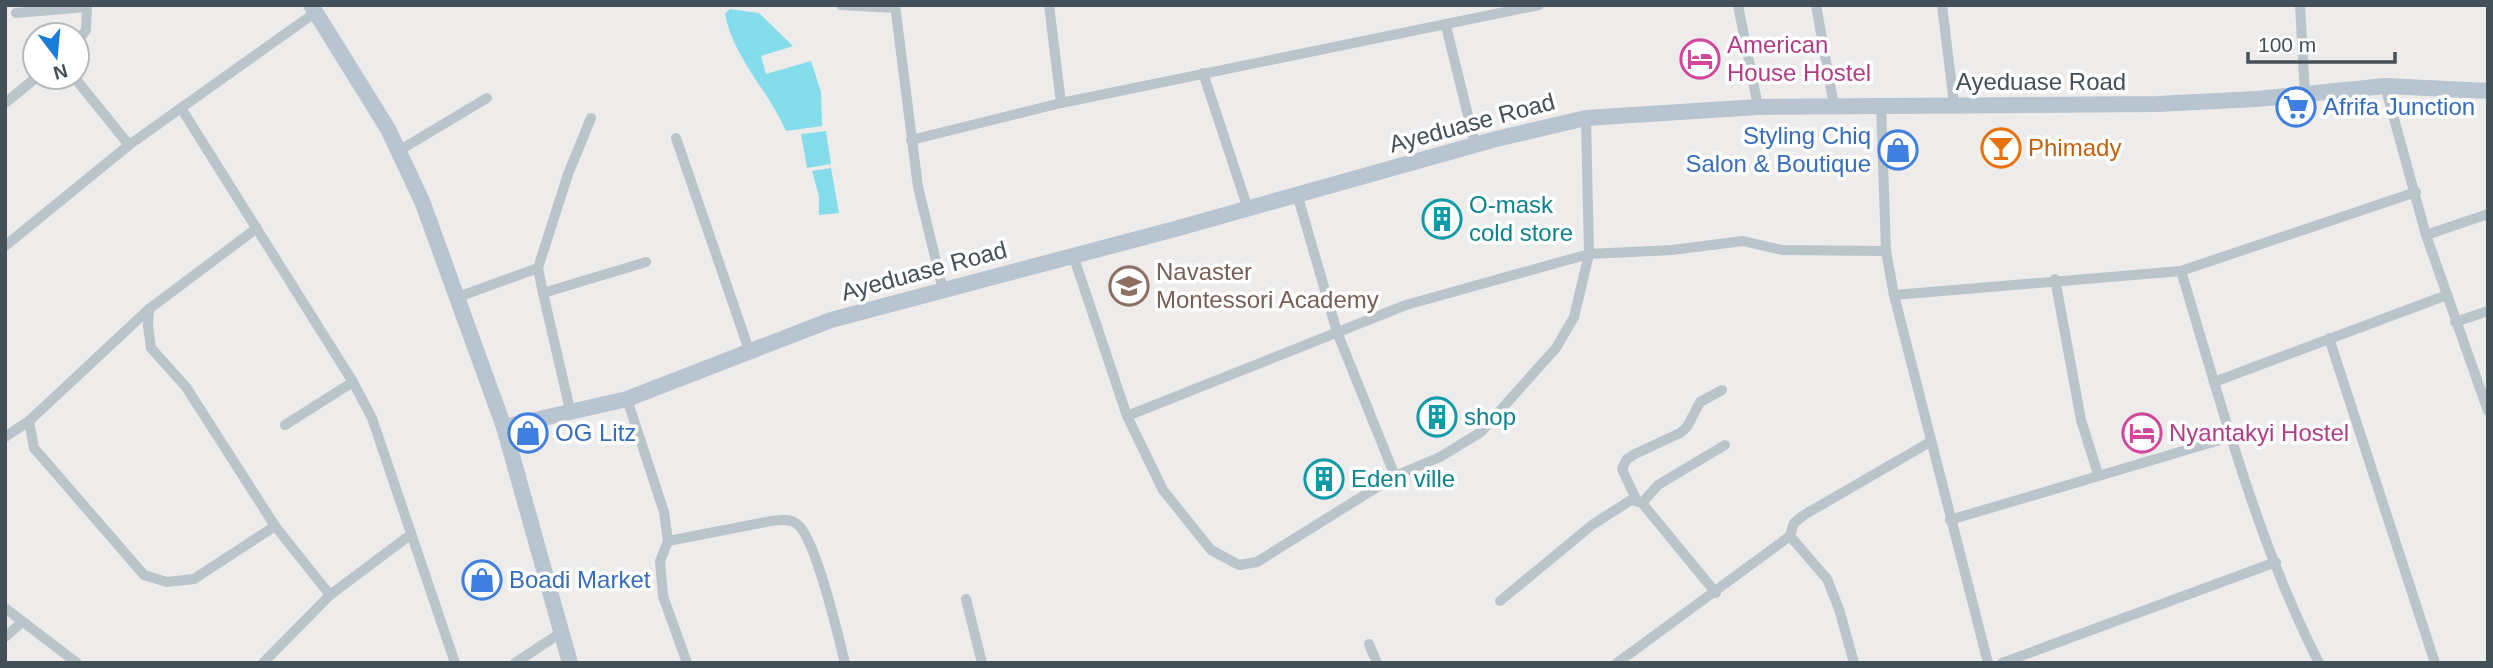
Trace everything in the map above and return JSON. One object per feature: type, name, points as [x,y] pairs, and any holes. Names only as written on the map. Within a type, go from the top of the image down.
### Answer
[{"type":"street","points":[[841,5],[895,7],[923,214],[943,290]]},
{"type":"street","points":[[1049,5],[1061,103]]},
{"type":"street","points":[[911,140],[1061,103],[1539,5]]},
{"type":"street","points":[[1738,5],[1758,107]]},
{"type":"street","points":[[1816,5],[1834,106]]},
{"type":"street","points":[[1942,5],[1954,104]]},
{"type":"street","points":[[2300,5],[2305,95]]},
{"type":"street","points":[[16,13],[87,6]]},
{"type":"street","points":[[5,246],[129,145],[314,8],[400,150],[458,297],[504,428],[570,663]]},
{"type":"street","points":[[1446,26],[1475,144]]},
{"type":"street","points":[[1203,73],[1248,209]]},
{"type":"street","points":[[2385,86],[2426,235],[2488,411]]},
{"type":"street","name":"Ayeduase Road","points":[[504,428],[627,399],[831,320],[1248,209],[1475,144],[1586,118],[1758,107],[1881,104],[2115,106],[2305,95],[2385,86],[2488,91]]},
{"type":"street","points":[[5,103],[21,90]]},
{"type":"street","points":[[85,91],[129,145]]},
{"type":"street","points":[[400,150],[487,98]]},
{"type":"street","points":[[1881,104],[1886,251],[1894,295],[1988,663]]},
{"type":"street","points":[[181,107],[354,382],[387,454],[410,535],[455,663]]},
{"type":"street","points":[[570,414],[538,268],[556,209],[591,118]]},
{"type":"street","points":[[1073,255],[1127,416],[1163,490],[1211,550],[1239,565],[1256,562],[1395,476],[1440,457],[1480,432],[1536,374],[1556,348],[1574,317],[1589,254],[1586,118]]},
{"type":"street","points":[[676,138],[749,350]]},
{"type":"street","points":[[1894,295],[2055,279],[2181,271],[2416,192]]},
{"type":"street","points":[[1297,194],[1338,332],[1395,476]]},
{"type":"street","points":[[2426,235],[2488,214]]},
{"type":"street","points":[[5,437],[29,421],[149,309],[257,228]]},
{"type":"street","points":[[1127,416],[1406,305],[1589,254],[1672,250],[1743,241],[1782,250],[1886,251]]},
{"type":"street","points":[[543,293],[646,261]]},
{"type":"street","points":[[458,297],[538,268]]},
{"type":"street","points":[[2181,271],[2230,437],[2276,562],[2319,663]]},
{"type":"street","points":[[2055,279],[2081,420],[2098,474]]},
{"type":"street","points":[[2214,382],[2447,295]]},
{"type":"street","points":[[149,309],[151,348],[186,387],[275,526],[330,595]]},
{"type":"street","points":[[2455,322],[2488,311]]},
{"type":"street","points":[[2329,338],[2435,663]]},
{"type":"street","points":[[285,425],[354,382]]},
{"type":"street","points":[[1716,593],[1639,502],[1622,469],[1626,459],[1680,433],[1687,427],[1700,402],[1722,390]]},
{"type":"street","points":[[627,399],[656,480],[668,541],[660,561],[663,596],[687,663]]},
{"type":"street","points":[[29,421],[34,448],[144,575],[167,582],[194,579],[275,526]]},
{"type":"street","points":[[1950,520],[2230,437]]},
{"type":"street","points":[[1618,663],[1790,536],[1794,523],[1804,514],[1930,442]]},
{"type":"street","points":[[1639,502],[1658,485],[1725,446]]},
{"type":"street","points":[[1500,601],[1626,500],[1639,502]]},
{"type":"street","points":[[668,541],[771,521],[788,520],[798,524],[814,554],[845,663]]},
{"type":"street","points":[[263,663],[330,595],[410,535]]},
{"type":"street","points":[[1790,536],[1827,579],[1839,609],[1854,663]]},
{"type":"street","points":[[2002,663],[2276,562]]},
{"type":"street","points":[[966,598],[982,663]]},
{"type":"street","points":[[5,608],[21,623],[77,663]]},
{"type":"street","points":[[5,637],[21,623]]},
{"type":"street","points":[[515,663],[562,632]]},
{"type":"street","points":[[1369,644],[1377,663]]},
{"type":"water","points":[[730,9],[759,13],[793,46],[761,56],[766,74],[811,61],[821,92],[822,126],[786,131],[736,46],[725,14]]},
{"type":"water","points":[[826,131],[831,164],[807,168],[801,134]]},
{"type":"water","points":[[831,168],[839,213],[819,215],[819,196],[812,171]]},
{"type":"place","name":"American House Hostel","points":[[1700,59]]},
{"type":"place","name":"Afrifa Junction","points":[[2296,107]]},
{"type":"place","name":"Phimady","points":[[2001,148]]},
{"type":"place","name":"Styling Chiq Salon & Boutique","points":[[1898,150]]},
{"type":"place","name":"O-mask cold store","points":[[1442,219]]},
{"type":"place","name":"Navaster Montessori Academy","points":[[1129,286]]},
{"type":"place","name":"shop","points":[[1437,417]]},
{"type":"place","name":"OG Litz","points":[[528,433]]},
{"type":"place","name":"Nyantakyi Hostel","points":[[2142,433]]},
{"type":"place","name":"Eden ville","points":[[1324,479]]},
{"type":"place","name":"Boadi Market","points":[[482,580]]}]
